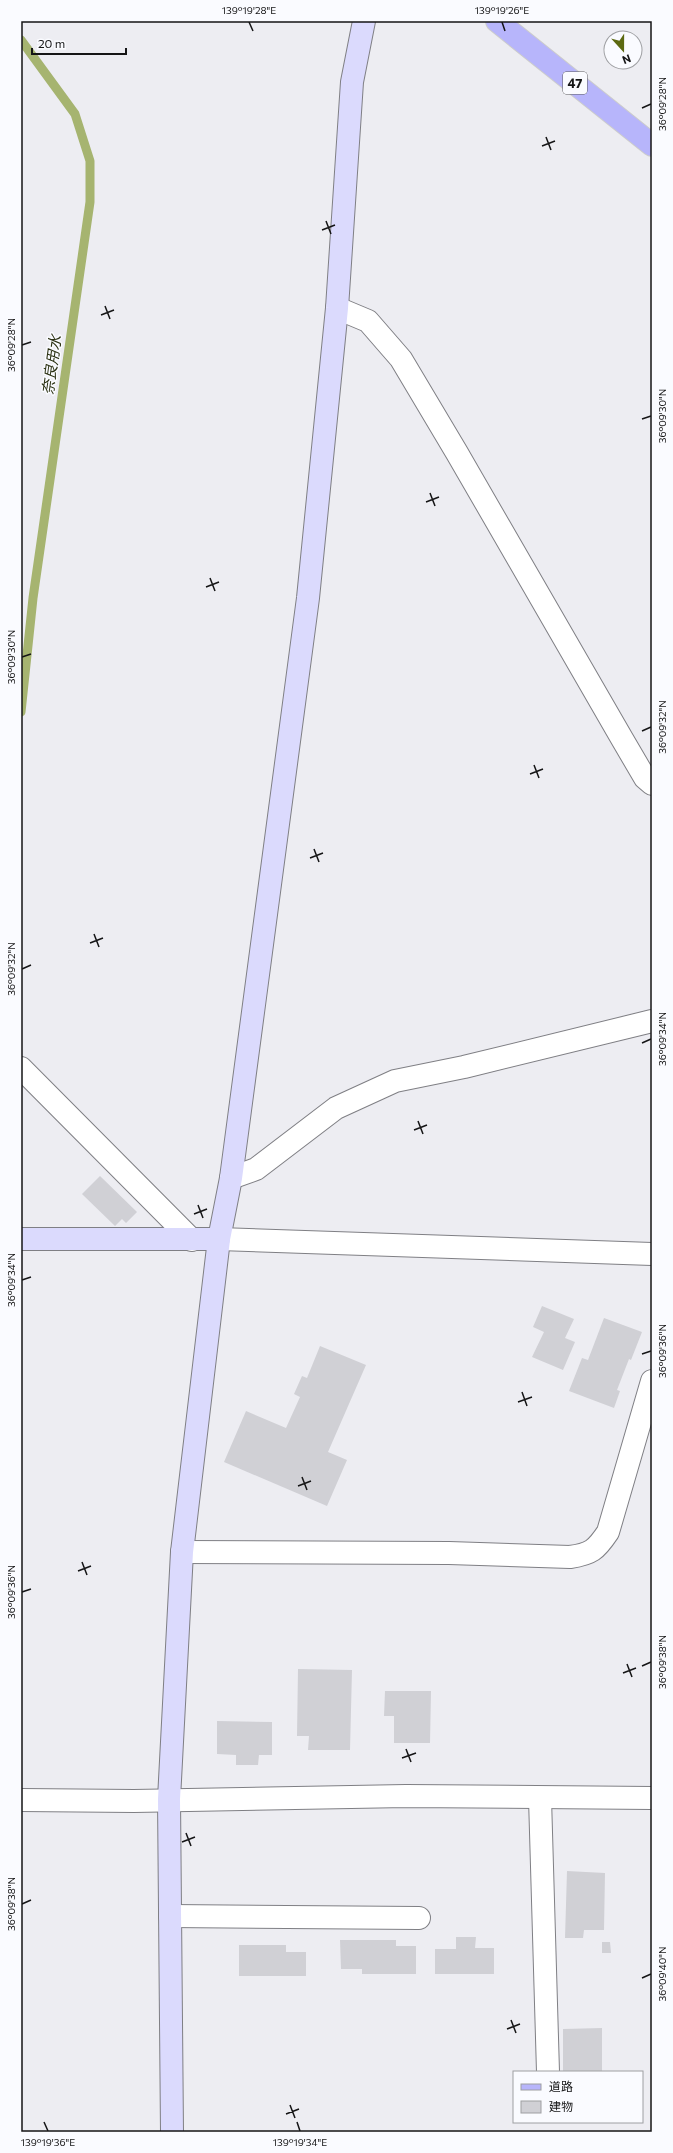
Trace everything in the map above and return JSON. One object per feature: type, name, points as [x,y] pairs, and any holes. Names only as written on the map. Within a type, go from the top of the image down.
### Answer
[{"type":"main road","name":"47","points":[[497,21],[652,145]]},
{"type":"street","points":[[172,2132],[169,1799],[182,1552],[219,1239],[230,1178],[308,598],[337,308],[352,82],[364,21]]},
{"type":"street","points":[[337,308],[368,321],[400,359],[645,778],[652,784]]},
{"type":"street","points":[[230,1178],[256,1168],[336,1108],[395,1081],[464,1067],[652,1021]]},
{"type":"street","points":[[21,1068],[192,1240]]},
{"type":"street","points":[[21,1239],[219,1239],[652,1254]]},
{"type":"street","points":[[182,1552],[441,1553],[570,1557],[589,1554],[601,1543],[608,1532],[652,1381]]},
{"type":"street","points":[[21,1800],[134,1801],[169,1799],[406,1796],[652,1798]]},
{"type":"street","points":[[540,1798],[548,2071]]},
{"type":"street","points":[[170,1916],[419,1918]]},
{"type":"building","points":[[100,1176],[137,1212],[126,1223],[122,1219],[115,1226],[82,1194]]},
{"type":"building","points":[[542,1306],[574,1319],[565,1338],[575,1342],[563,1370],[532,1357],[544,1332],[533,1327]]},
{"type":"building","points":[[604,1318],[642,1332],[631,1360],[629,1359],[617,1390],[620,1391],[614,1408],[569,1391],[582,1358],[588,1360]]},
{"type":"building","points":[[320,1346],[366,1365],[328,1452],[347,1460],[327,1506],[224,1462],[246,1411],[286,1428],[300,1397],[294,1394],[302,1376],[307,1378]]},
{"type":"building","points":[[298,1669],[352,1670],[350,1750],[308,1750],[309,1736],[297,1736]]},
{"type":"building","points":[[385,1691],[431,1691],[430,1743],[394,1743],[394,1716],[384,1716]]},
{"type":"building","points":[[217,1721],[272,1722],[272,1755],[259,1755],[258,1765],[236,1765],[236,1755],[217,1754]]},
{"type":"building","points":[[567,1871],[605,1873],[604,1930],[584,1930],[583,1938],[565,1938]]},
{"type":"building","points":[[456,1937],[476,1937],[475,1948],[494,1948],[494,1974],[435,1974],[435,1949],[456,1949]]},
{"type":"building","points":[[340,1940],[396,1940],[396,1946],[416,1946],[416,1974],[362,1974],[362,1969],[341,1969]]},
{"type":"building","points":[[602,1942],[610,1942],[611,1953],[602,1953]]},
{"type":"building","points":[[239,1945],[286,1945],[286,1952],[306,1952],[306,1976],[239,1976]]},
{"type":"building","points":[[602,2028],[602,2071],[563,2071],[563,2029]]},
{"type":"waterway","name":"奈良用水","points":[[21,40],[75,114],[90,161],[90,202],[33,598],[21,712]]}]
